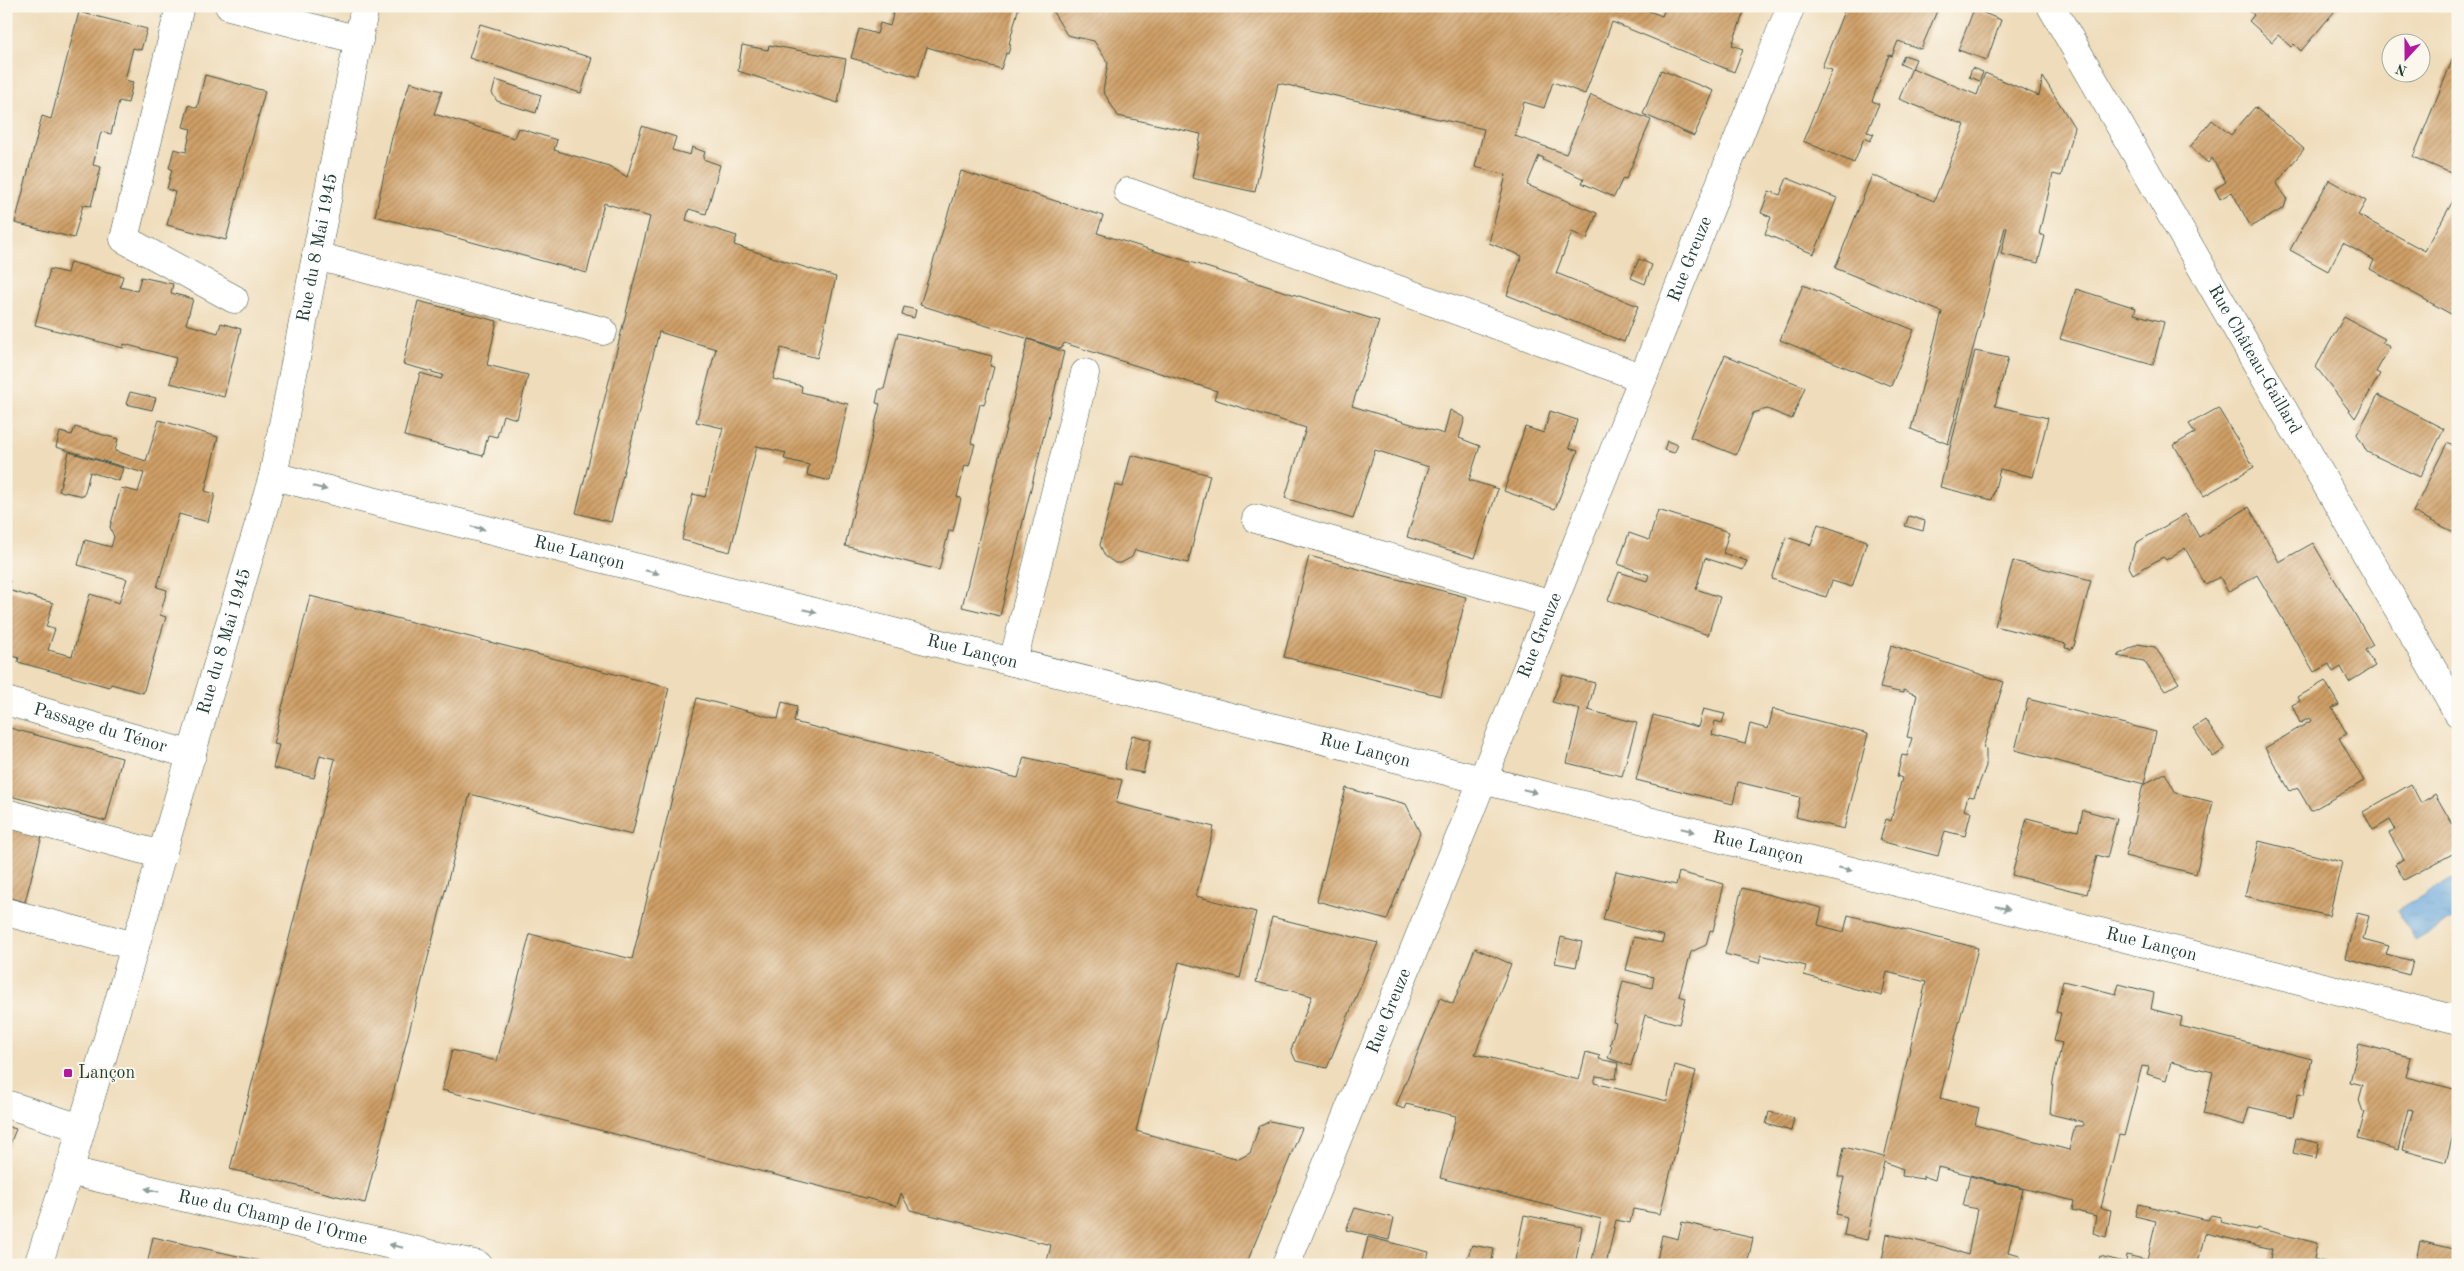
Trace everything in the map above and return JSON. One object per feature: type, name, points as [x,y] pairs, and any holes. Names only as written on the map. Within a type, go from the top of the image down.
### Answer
[{"type":"street","points":[[180,6],[124,239],[234,298]]},
{"type":"street","points":[[229,6],[359,40]]},
{"type":"street","name":"Rue du 8 Mai 1945","points":[[38,1265],[81,1128],[273,476],[365,6]]},
{"type":"street","name":"Rue Greuze","points":[[1286,1265],[1791,6]]},
{"type":"street","name":"Rue Château-Gaillard","points":[[2051,6],[2458,713]]},
{"type":"street","points":[[1128,192],[1643,378]]},
{"type":"street","points":[[316,256],[603,330]]},
{"type":"street","points":[[1013,662],[1086,373]]},
{"type":"street","name":"Rue Lançon","points":[[273,476],[1482,780],[2458,1020]]},
{"type":"street","points":[[1256,519],[1552,604]]},
{"type":"street","name":"Passage du Ténor","points":[[6,701],[192,755]]},
{"type":"street","points":[[6,813],[162,856]]},
{"type":"street","points":[[6,912],[135,946]]},
{"type":"street","points":[[6,1104],[81,1128]]},
{"type":"street","name":"Rue du Champ de l'Orme","points":[[68,1171],[478,1265]]},
{"type":"water","points":[[2454,878],[2458,885],[2458,916],[2415,941],[2397,910]]},
{"type":"building","points":[[895,6],[1019,6],[1009,44],[1011,44],[1001,69],[927,47],[918,77],[851,58],[859,29],[877,34],[880,23],[890,26]]},
{"type":"building","points":[[1054,6],[1636,6],[1662,16],[1666,6],[1746,6],[1732,45],[1743,49],[1734,72],[1612,22],[1585,94],[1553,82],[1544,108],[1524,102],[1515,136],[1566,154],[1591,95],[1651,120],[1626,179],[1623,178],[1614,197],[1582,183],[1584,179],[1543,160],[1544,158],[1539,156],[1527,185],[1597,213],[1587,239],[1572,232],[1556,273],[1638,306],[1624,342],[1507,295],[1522,256],[1489,243],[1506,175],[1475,167],[1484,129],[1278,83],[1255,192],[1192,178],[1201,134],[1118,116],[1103,91],[1108,63],[1094,41],[1067,35],[1053,12]]},
{"type":"building","points":[[1846,6],[1939,6],[1921,49],[1898,41],[1892,56],[1889,55],[1872,101],[1879,104],[1867,132],[1874,134],[1870,141],[1864,138],[1854,163],[1803,141],[1832,70],[1822,67]]},
{"type":"building","points":[[2244,6],[2339,6],[2301,51],[2294,44],[2291,47],[2278,35],[2272,42],[2249,21],[2254,15]]},
{"type":"building","points":[[1974,9],[2001,20],[1987,60],[1958,50]]},
{"type":"building","points":[[79,12],[147,29],[141,50],[133,48],[125,80],[133,82],[128,103],[119,101],[111,134],[101,132],[93,165],[101,167],[96,187],[91,206],[83,205],[74,238],[15,223],[42,116],[51,119]]},
{"type":"building","points":[[480,24],[592,58],[581,93],[469,58]]},
{"type":"building","points":[[742,45],[768,50],[769,45],[846,59],[838,103],[738,71]]},
{"type":"building","points":[[2458,46],[2458,176],[2413,157]]},
{"type":"building","points":[[1904,55],[1916,59],[1912,69],[1900,64]]},
{"type":"building","points":[[1912,68],[1977,95],[1985,73],[2039,96],[2043,77],[2074,127],[2061,176],[2053,174],[2039,234],[2045,236],[2038,263],[2001,254],[2007,227],[2005,227],[1948,444],[1911,429],[1942,312],[1835,268],[1872,175],[1934,201],[1965,125],[1899,99]]},
{"type":"building","points":[[1972,68],[1983,72],[1980,81],[1969,77]]},
{"type":"building","points":[[1661,70],[1714,91],[1694,136],[1643,114]]},
{"type":"building","points":[[205,75],[265,91],[226,240],[167,225],[175,192],[167,189],[172,169],[169,168],[174,149],[186,152],[191,129],[183,127],[189,105],[197,108]]},
{"type":"building","points":[[496,80],[541,95],[536,113],[497,101],[492,93]]},
{"type":"building","points":[[410,82],[442,91],[434,114],[514,138],[518,128],[557,140],[554,150],[609,166],[627,177],[642,126],[676,137],[672,150],[690,155],[692,147],[705,152],[703,159],[720,165],[706,214],[689,209],[686,220],[737,236],[734,245],[836,277],[817,358],[781,348],[773,379],[802,386],[801,392],[848,404],[830,481],[807,475],[809,465],[784,459],[786,453],[757,446],[730,552],[682,540],[693,494],[705,497],[723,428],[696,422],[716,349],[659,332],[611,522],[576,513],[650,217],[604,203],[587,273],[375,216],[392,137]]},
{"type":"building","points":[[2255,107],[2304,149],[2276,184],[2287,198],[2284,208],[2251,227],[2232,192],[2220,199],[2215,189],[2226,182],[2212,158],[2208,163],[2190,147],[2212,120],[2231,135]]},
{"type":"building","points":[[961,171],[1103,216],[1097,233],[1379,321],[1352,406],[1444,434],[1450,410],[1465,418],[1459,438],[1480,446],[1469,480],[1498,489],[1475,558],[1407,537],[1429,467],[1375,450],[1353,519],[1285,498],[1306,428],[1214,399],[1217,391],[1064,343],[1061,349],[920,305]]},
{"type":"building","points":[[1787,178],[1837,198],[1814,254],[1765,234],[1771,217],[1761,213],[1769,191],[1780,195]]},
{"type":"building","points":[[2329,180],[2366,201],[2358,215],[2425,251],[2454,199],[2458,201],[2458,318],[2370,269],[2374,260],[2343,243],[2328,271],[2290,250]]},
{"type":"building","points":[[1639,259],[1652,265],[1645,284],[1631,278]]},
{"type":"building","points":[[70,262],[123,276],[120,287],[137,291],[141,277],[173,284],[171,293],[193,299],[186,324],[218,333],[221,323],[241,329],[224,397],[170,383],[176,358],[124,344],[123,348],[35,325],[50,269],[67,273]]},
{"type":"building","points":[[1803,285],[1914,330],[1891,386],[1780,340]]},
{"type":"building","points":[[2076,289],[2136,308],[2134,314],[2164,322],[2153,365],[2060,339]]},
{"type":"building","points":[[418,301],[497,321],[487,365],[528,375],[517,419],[503,415],[497,437],[488,435],[483,456],[404,436],[420,373],[441,379],[443,375],[403,364]]},
{"type":"building","points":[[904,307],[916,310],[914,318],[902,315]]},
{"type":"building","points":[[2344,317],[2385,339],[2382,343],[2390,347],[2376,372],[2380,374],[2355,418],[2316,367]]},
{"type":"building","points":[[898,333],[992,356],[990,366],[994,367],[984,405],[980,404],[971,443],[975,444],[969,466],[965,465],[957,497],[961,498],[953,531],[949,530],[939,570],[845,546],[880,404],[876,403],[879,389],[884,389]]},
{"type":"building","points":[[1028,339],[1064,352],[1000,616],[962,607]]},
{"type":"building","points":[[1975,351],[2008,358],[1995,406],[2048,418],[2033,477],[2000,469],[1992,500],[1940,487]]},
{"type":"building","points":[[1725,355],[1805,387],[1792,419],[1767,409],[1753,413],[1736,455],[1690,437]]},
{"type":"building","points":[[130,392],[156,398],[152,410],[126,404]]},
{"type":"building","points":[[2378,395],[2444,429],[2420,477],[2367,452],[2357,434]]},
{"type":"building","points":[[2218,408],[2254,467],[2204,496],[2174,445],[2195,433],[2189,424]]},
{"type":"building","points":[[1550,411],[1577,420],[1569,448],[1578,451],[1555,509],[1504,491],[1525,427],[1544,433]]},
{"type":"building","points":[[159,420],[218,437],[205,491],[215,494],[208,522],[179,514],[157,587],[167,590],[160,615],[166,617],[143,693],[111,684],[109,687],[18,662],[19,658],[6,654],[6,580],[10,581],[8,590],[53,603],[46,627],[55,629],[48,650],[72,656],[90,594],[119,603],[127,579],[78,565],[85,540],[111,547],[114,537],[110,527],[121,488],[138,492],[144,473],[56,447],[60,432],[72,435],[75,427],[118,439],[115,451],[146,461]]},
{"type":"building","points":[[1667,441],[1678,445],[1674,453],[1664,450]]},
{"type":"building","points":[[2447,443],[2458,448],[2458,534],[2413,512]]},
{"type":"building","points":[[69,452],[123,468],[119,481],[90,472],[84,496],[59,491]]},
{"type":"building","points":[[1131,455],[1210,475],[1188,563],[1135,550],[1132,557],[1121,563],[1115,563],[1105,556],[1100,545],[1115,485],[1123,487]]},
{"type":"building","points":[[2249,507],[2279,562],[2313,543],[2373,645],[2365,650],[2375,666],[2349,682],[2341,667],[2333,672],[2329,664],[2314,672],[2257,575],[2228,592],[2220,577],[2205,584],[2185,548],[2166,560],[2163,557],[2133,574],[2129,567],[2136,543],[2186,514],[2199,537]]},
{"type":"building","points":[[1658,510],[1729,532],[1723,553],[1747,561],[1743,570],[1705,558],[1696,589],[1720,597],[1708,635],[1608,600],[1619,572],[1647,581],[1649,575],[1618,564],[1629,533],[1649,540]]},
{"type":"building","points":[[1909,516],[1925,521],[1923,531],[1905,526]]},
{"type":"building","points":[[1818,524],[1867,541],[1852,587],[1832,581],[1826,597],[1772,579],[1786,537],[1811,545]]},
{"type":"building","points":[[1309,556],[1466,597],[1441,696],[1284,657]]},
{"type":"building","points":[[2013,561],[2091,580],[2074,646],[2071,649],[2065,648],[2066,644],[1995,626]]},
{"type":"building","points":[[310,596],[669,688],[632,835],[470,794],[365,1203],[230,1169],[335,759],[320,755],[314,778],[273,768],[279,745],[273,744]]},
{"type":"building","points":[[2138,644],[2155,647],[2179,683],[2165,691],[2144,661],[2117,656]]},
{"type":"building","points":[[1891,645],[2004,682],[1983,748],[1986,749],[1986,766],[1974,797],[1968,796],[1964,810],[1971,812],[1965,836],[1945,831],[1938,856],[1880,841],[1886,819],[1891,821],[1902,778],[1897,776],[1902,755],[1907,756],[1912,738],[1907,737],[1917,695],[1903,690],[1903,693],[1880,688]]},
{"type":"building","points":[[1563,675],[1595,683],[1588,710],[1637,723],[1622,776],[1567,763],[1580,709],[1552,702]]},
{"type":"building","points":[[2325,681],[2339,705],[2332,708],[2347,734],[2339,738],[2364,781],[2311,811],[2297,787],[2290,791],[2265,748],[2311,721],[2310,718],[2300,723],[2292,705],[2300,701],[2298,697]]},
{"type":"building","points":[[697,698],[778,719],[782,702],[797,706],[794,722],[1018,778],[1024,757],[1122,780],[1116,803],[1214,827],[1196,896],[1256,912],[1240,978],[1179,962],[1136,1131],[1239,1159],[1250,1153],[1259,1127],[1270,1121],[1302,1128],[1246,1265],[1046,1265],[1051,1245],[910,1210],[901,1193],[897,1206],[442,1090],[452,1050],[497,1061],[530,934],[632,959]]},
{"type":"building","points":[[2028,699],[2156,732],[2144,784],[2015,750]]},
{"type":"building","points":[[1703,709],[1725,714],[1722,723],[1715,721],[1712,735],[1745,744],[1750,724],[1768,729],[1773,709],[1868,734],[1844,829],[1796,817],[1800,797],[1738,782],[1733,804],[1636,780],[1653,715],[1698,727]]},
{"type":"building","points":[[2205,720],[2225,749],[2213,757],[2193,728]]},
{"type":"building","points":[[6,727],[122,758],[106,821],[6,795]]},
{"type":"building","points":[[1132,735],[1151,740],[1143,773],[1124,769]]},
{"type":"building","points":[[2165,773],[2176,793],[2213,802],[2196,874],[2125,856],[2143,785]]},
{"type":"building","points":[[2411,784],[2421,803],[2435,794],[2458,834],[2458,851],[2404,880],[2395,864],[2404,859],[2389,833],[2395,829],[2390,820],[2373,830],[2363,812]]},
{"type":"building","points":[[1346,788],[1406,804],[1420,833],[1387,920],[1317,901]]},
{"type":"building","points":[[2083,810],[2117,819],[2107,858],[2097,855],[2087,894],[2012,875],[2027,818],[2078,831]]},
{"type":"building","points":[[6,827],[42,836],[25,902],[6,897]]},
{"type":"building","points":[[2259,841],[2342,862],[2329,916],[2245,896]]},
{"type":"building","points":[[1616,871],[1676,885],[1679,872],[1724,884],[1713,931],[1710,930],[1706,945],[1691,952],[1679,996],[1686,998],[1679,1024],[1645,1015],[1631,1066],[1608,1058],[1616,1023],[1613,1022],[1623,981],[1652,988],[1654,977],[1626,970],[1634,937],[1662,943],[1664,936],[1603,920]]},
{"type":"building","points":[[1742,888],[1822,908],[1818,925],[1844,932],[1848,915],[1978,948],[1940,1098],[1979,1108],[1975,1125],[2069,1150],[2075,1126],[2083,1126],[2083,1122],[2050,1114],[2053,1081],[2062,1043],[2054,1041],[2061,1013],[2056,1012],[2063,981],[2116,994],[2119,984],[2154,993],[2151,1009],[2182,1017],[2180,1026],[2312,1059],[2304,1095],[2298,1094],[2293,1117],[2249,1107],[2244,1125],[2203,1114],[2213,1072],[2171,1062],[2166,1080],[2147,1074],[2149,1067],[2142,1066],[2124,1136],[2119,1135],[2101,1208],[2111,1210],[2106,1237],[2093,1233],[2096,1216],[2072,1210],[2074,1201],[1938,1167],[1935,1180],[1923,1176],[1923,1179],[1902,1176],[1903,1169],[1884,1162],[1867,1240],[1844,1235],[1847,1217],[1836,1214],[1844,1177],[1838,1177],[1844,1147],[1884,1157],[1926,982],[1887,972],[1882,996],[1804,975],[1806,966],[1761,955],[1759,963],[1725,954]]},
{"type":"building","points":[[2357,913],[2369,916],[2363,939],[2389,946],[2386,954],[2413,961],[2409,975],[2345,958]]},
{"type":"building","points":[[1272,917],[1378,943],[1327,1068],[1296,1061],[1291,1050],[1312,996],[1256,982]]},
{"type":"building","points":[[1561,937],[1582,942],[1576,967],[1555,963]]},
{"type":"building","points":[[1475,948],[1511,964],[1475,1054],[1579,1080],[1586,1052],[1600,1056],[1599,1059],[1618,1063],[1616,1079],[1596,1076],[1594,1083],[1667,1101],[1675,1065],[1696,1071],[1660,1214],[1633,1209],[1630,1223],[1616,1220],[1606,1265],[1591,1265],[1601,1219],[1440,1178],[1456,1116],[1406,1104],[1404,1109],[1396,1106],[1440,998],[1453,1004]]},
{"type":"building","points":[[2359,1044],[2411,1057],[2406,1077],[2458,1090],[2458,1116],[2446,1162],[2402,1150],[2413,1110],[2408,1109],[2398,1150],[2358,1138],[2365,1112],[2363,1112],[2359,1100],[2363,1085],[2350,1082]]},
{"type":"building","points":[[1769,1112],[1794,1118],[1791,1131],[1766,1124]]},
{"type":"building","points":[[6,1126],[16,1129],[6,1154]]},
{"type":"building","points":[[2296,1138],[2319,1143],[2316,1158],[2293,1153]]},
{"type":"building","points":[[1970,1176],[2023,1189],[2008,1252],[2020,1255],[2018,1265],[1881,1265],[1887,1234],[1944,1247],[1968,1255],[1977,1209],[1963,1206]]},
{"type":"building","points":[[2138,1204],[2208,1220],[2211,1215],[2221,1217],[2220,1222],[2256,1230],[2257,1228],[2317,1243],[2314,1259],[2336,1265],[2280,1265],[2269,1263],[2272,1249],[2205,1233],[2198,1263],[2203,1265],[2137,1265],[2126,1262],[2127,1255],[2147,1260],[2156,1221],[2135,1216]]},
{"type":"building","points":[[1355,1208],[1394,1218],[1389,1240],[1346,1230]]},
{"type":"building","points":[[1524,1215],[1582,1227],[1575,1265],[1514,1265]]},
{"type":"building","points":[[1682,1222],[1753,1238],[1747,1265],[1656,1265],[1662,1235],[1678,1239]]},
{"type":"building","points":[[153,1237],[260,1261],[259,1265],[147,1265]]},
{"type":"building","points":[[1368,1237],[1429,1252],[1426,1265],[1361,1265]]},
{"type":"building","points":[[2420,1241],[2458,1250],[2458,1265],[2415,1265]]},
{"type":"building","points":[[1472,1245],[1494,1249],[1491,1265],[1475,1265],[1476,1261],[1467,1259]]},
{"type":"building","points":[[2100,1256],[2124,1262],[2124,1265],[2098,1265]]},
{"type":"place","name":"Lançon","points":[[68,1073]]}]
